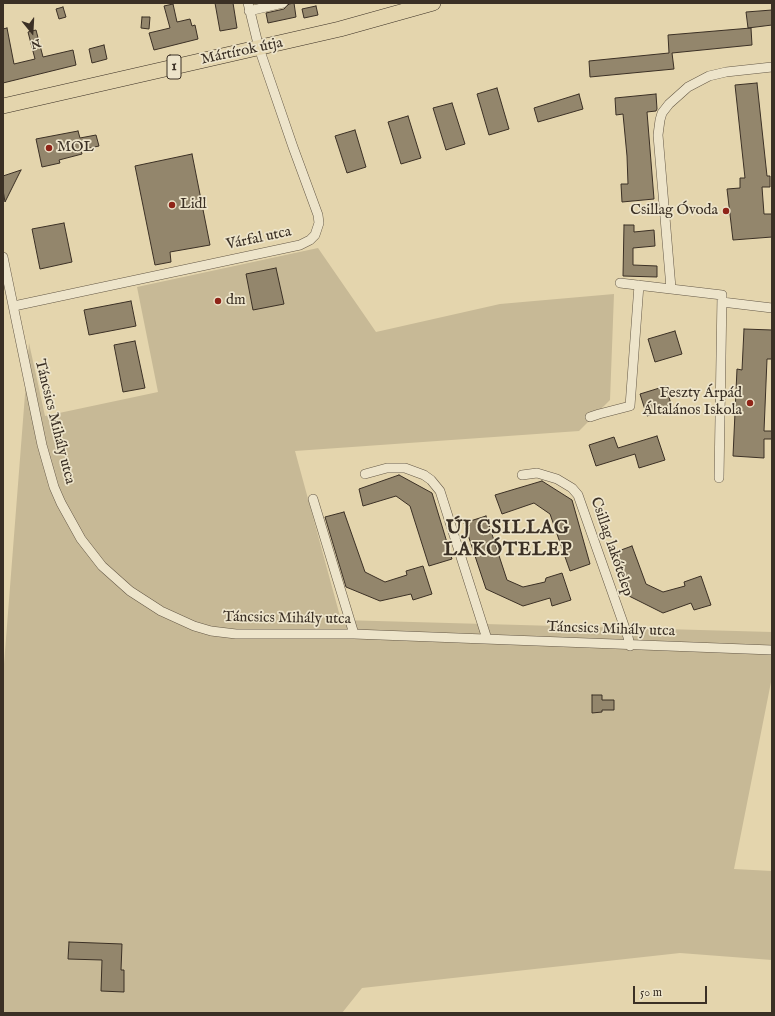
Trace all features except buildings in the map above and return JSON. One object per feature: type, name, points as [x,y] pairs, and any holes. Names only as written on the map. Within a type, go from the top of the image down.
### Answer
[{"type":"main road","name":"Mártírok útja","points":[[3,106],[340,30],[432,3]]},
{"type":"street","points":[[249,7],[283,3]]},
{"type":"street","name":"Várfal utca","points":[[14,306],[300,245],[310,240],[315,235],[319,223],[318,215],[292,147],[259,48],[249,7]]},
{"type":"street","points":[[671,288],[658,135],[662,113],[669,104],[684,91],[709,76],[726,72],[772,67]]},
{"type":"street","name":"Táncsics Mihály utca","points":[[3,256],[42,446],[54,488],[66,514],[81,540],[102,566],[130,591],[161,611],[194,626],[211,631],[236,634],[354,634],[630,646],[772,650]]},
{"type":"street","points":[[620,283],[722,295],[719,478]]},
{"type":"street","points":[[590,417],[630,406],[639,285]]},
{"type":"street","points":[[722,302],[772,308]]},
{"type":"street","points":[[365,474],[387,468],[405,468],[424,474],[440,491],[487,639]]},
{"type":"street","name":"Csillag lakótelep","points":[[522,475],[537,473],[557,479],[572,488],[578,495],[630,646]]},
{"type":"street","points":[[314,499],[354,634]]},
{"type":"shaded area","points":[[318,248],[376,332],[500,304],[614,294],[610,400],[579,431],[295,451],[341,620],[772,632],[772,677],[734,869],[772,871],[772,960],[680,953],[362,988],[342,1013],[3,1013],[3,677],[29,343],[45,416],[158,392],[137,287]]},
{"type":"place","name":"MOL","points":[[49,148]]},
{"type":"place","name":"Lidl","points":[[172,205]]},
{"type":"place","name":"Csillag Óvoda","points":[[726,211]]},
{"type":"place","name":"dm","points":[[218,301]]},
{"type":"place","name":"Feszty Árpád Általános Iskola","points":[[750,403]]},
{"type":"district","name":"ÚJ CSILLAG LAKÓTELEP","points":[[508,540]]}]
